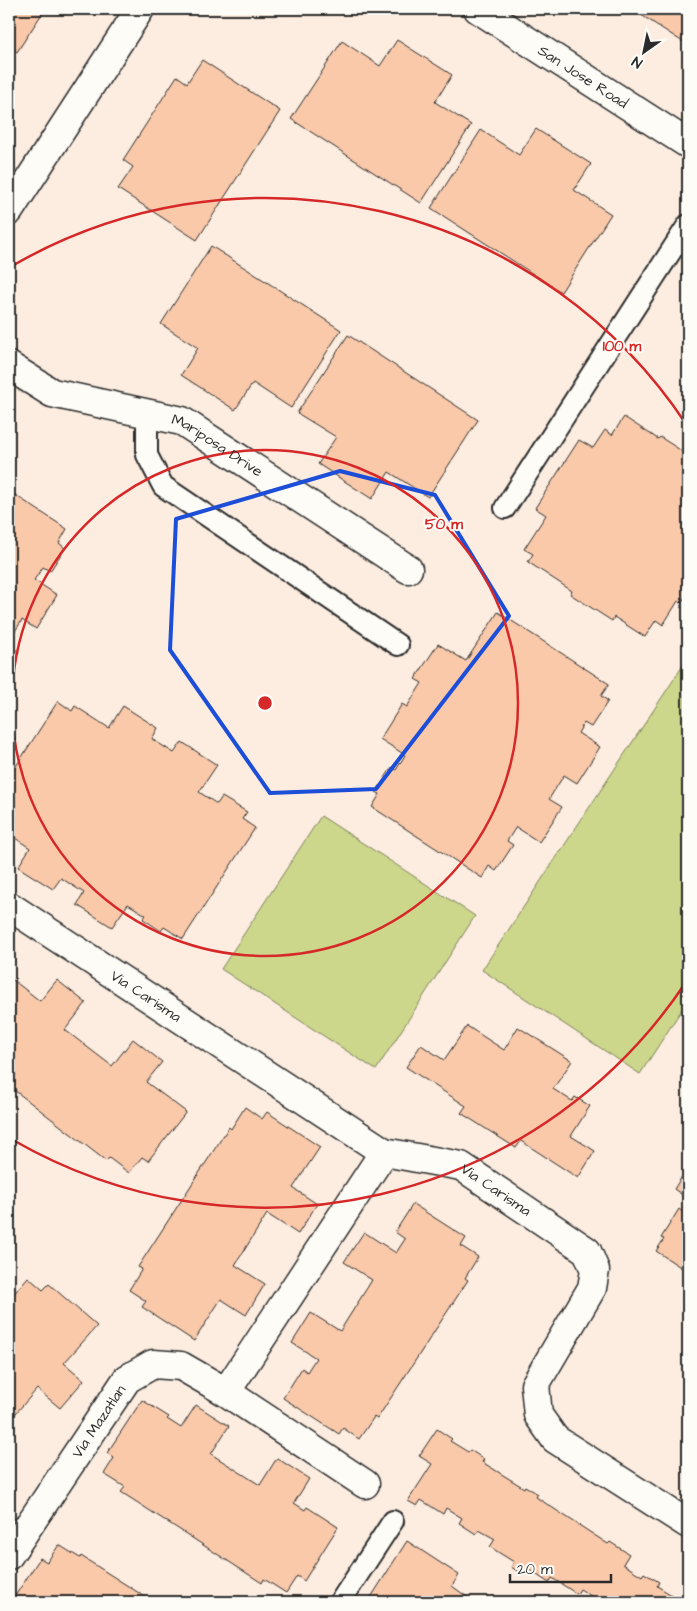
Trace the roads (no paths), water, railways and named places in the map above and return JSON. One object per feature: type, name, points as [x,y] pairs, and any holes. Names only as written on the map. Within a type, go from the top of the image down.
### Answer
[{"type":"street","points":[[9,211],[140,9]]},
{"type":"street","name":"San Jose Road","points":[[478,9],[688,144]]},
{"type":"street","name":"Mariposa Drive","points":[[9,366],[52,393],[182,421],[408,569]]},
{"type":"street","name":"Via Carisma","points":[[9,906],[384,1152],[461,1166],[587,1251],[595,1270],[592,1288],[535,1385],[538,1415],[555,1439],[688,1524]]},
{"type":"street","points":[[226,1392],[384,1152]]},
{"type":"street","name":"Via Mazatlan","points":[[9,1555],[127,1379],[154,1364],[181,1366],[226,1392],[365,1484]]},
{"type":"lane","points":[[505,508],[688,225]]},
{"type":"lane","points":[[147,413],[147,455],[163,486],[398,645]]},
{"type":"lane","points":[[340,1602],[393,1521]]}]
